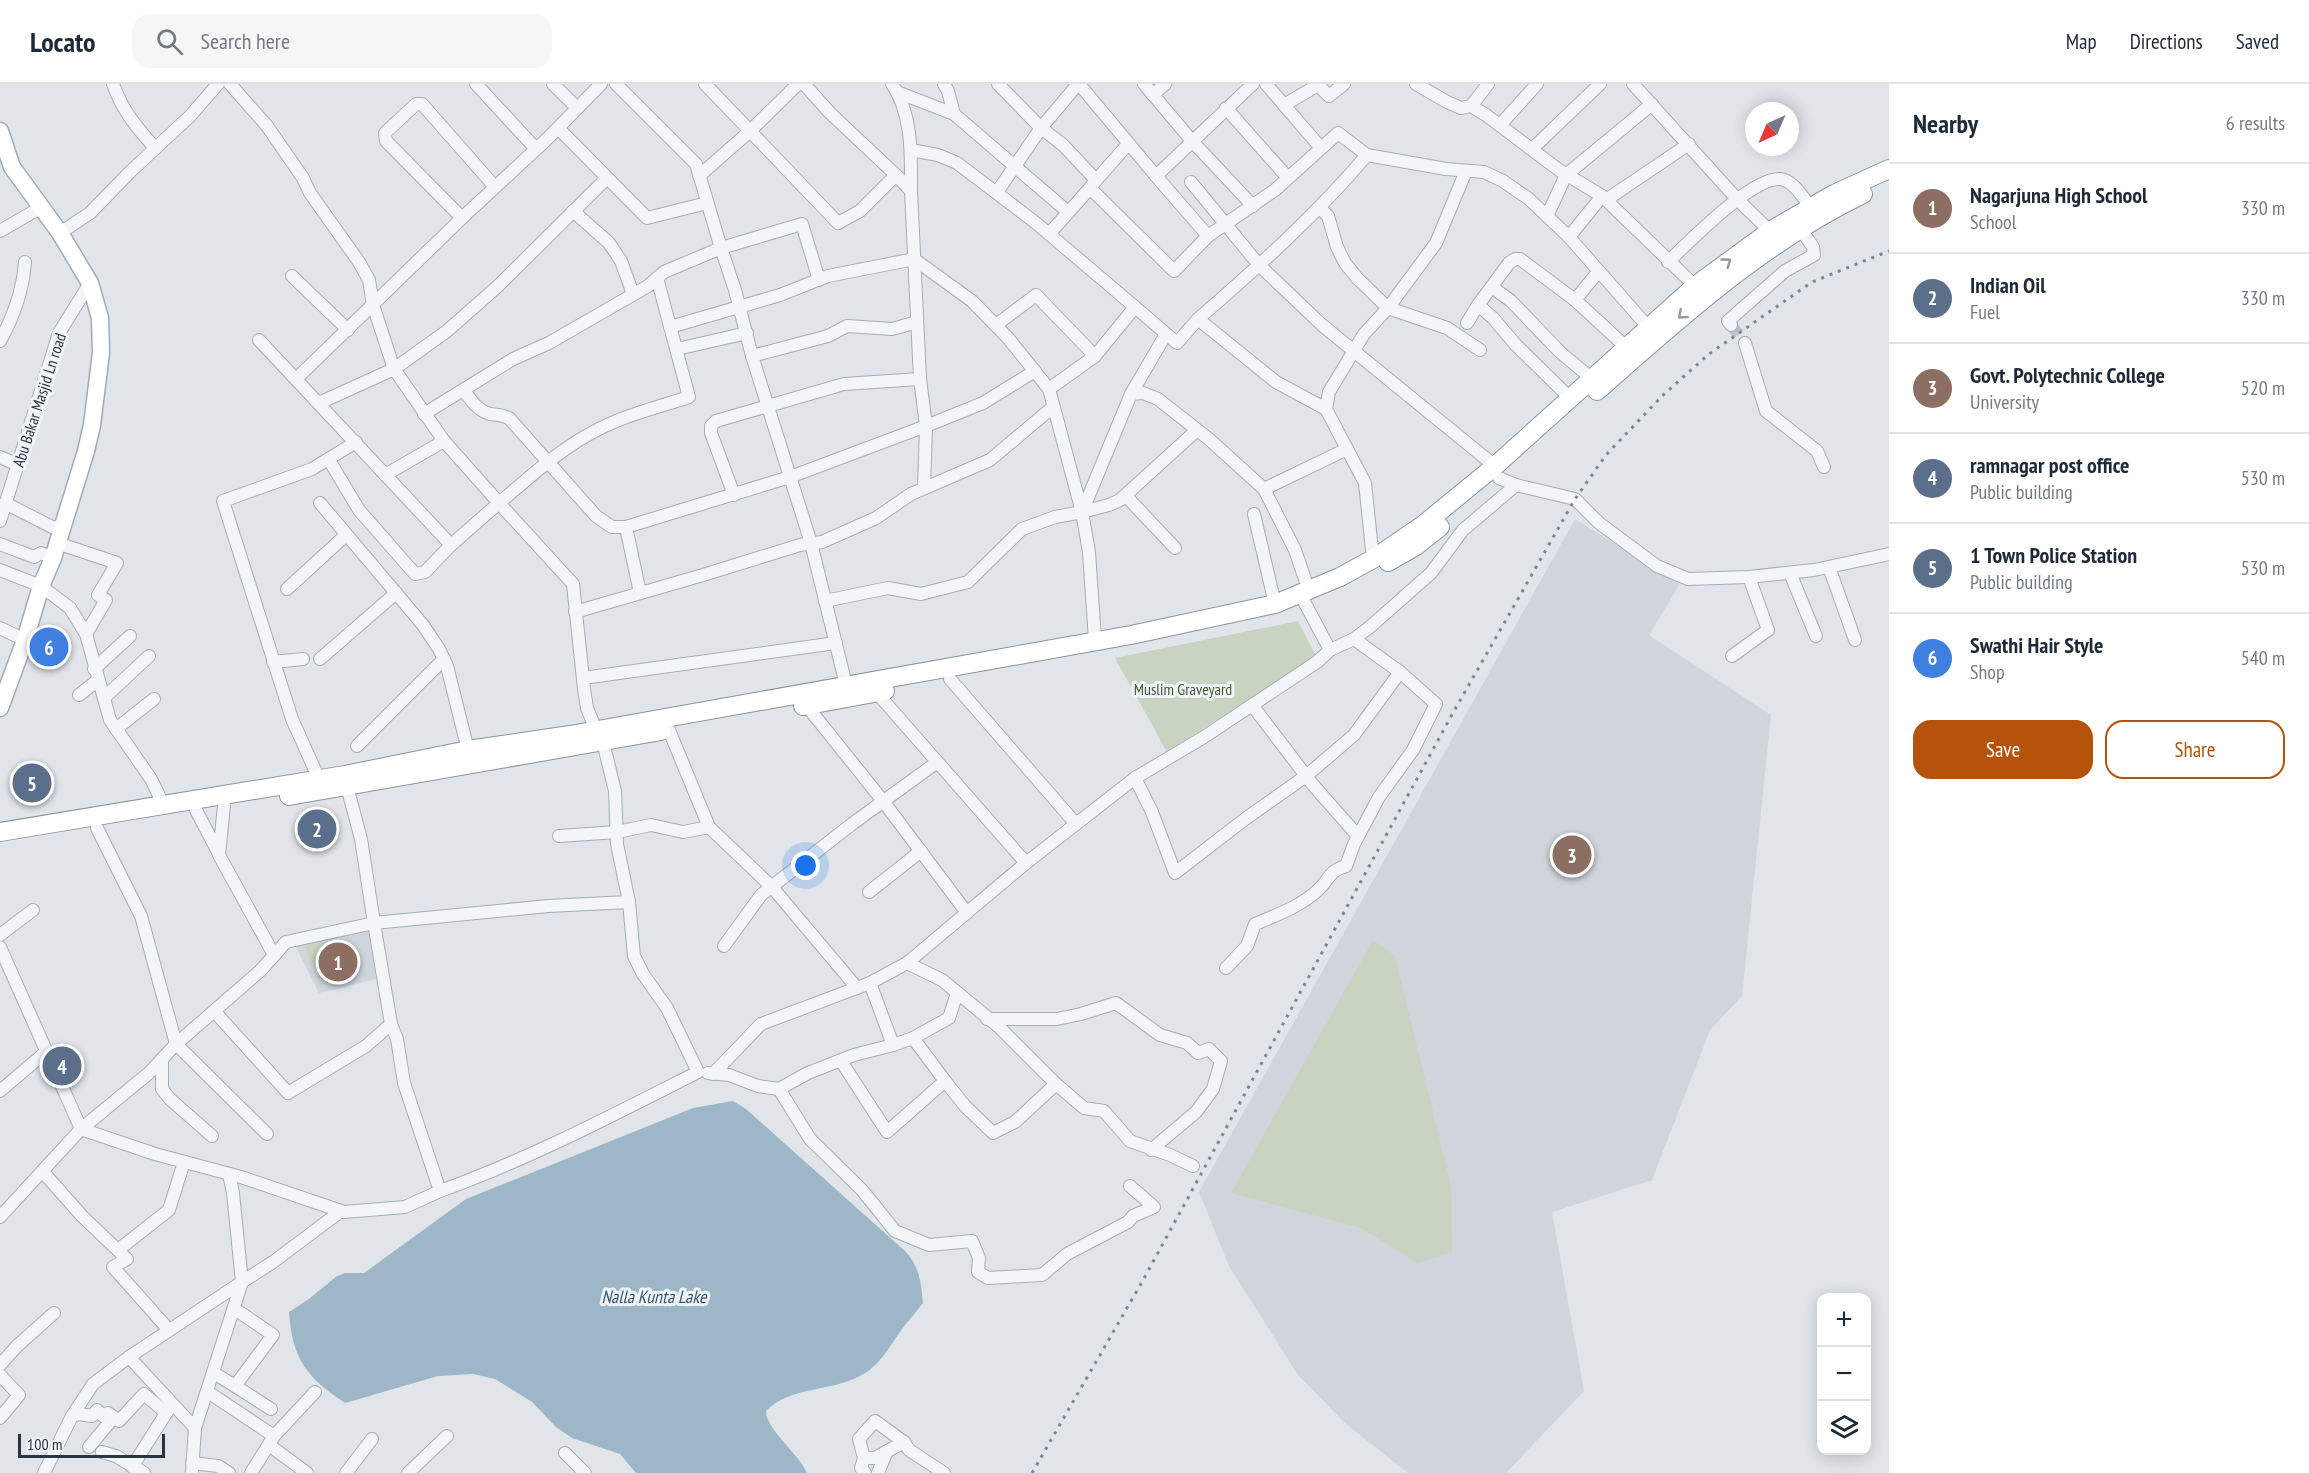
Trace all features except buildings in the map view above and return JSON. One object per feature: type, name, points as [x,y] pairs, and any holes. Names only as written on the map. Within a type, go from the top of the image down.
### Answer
[{"type":"highway","points":[[0,832],[319,779],[346,781],[467,764],[846,685],[1131,635],[1304,597],[1329,596],[1416,546],[1469,505],[1497,472],[1571,399],[1695,286],[1770,231],[1811,207],[1889,169]]},
{"type":"highway","points":[[0,842],[224,806],[346,781],[468,750],[669,730],[877,693],[1228,625],[1304,597],[1373,559],[1424,525],[1497,472],[1698,302],[1800,228],[1842,204],[1889,182]]},
{"type":"main road","points":[[0,131],[12,167],[60,233],[90,283],[100,318],[101,353],[92,425],[86,452],[25,640],[0,708]]},
{"type":"street","points":[[113,84],[133,125],[155,148]]},
{"type":"street","points":[[60,233],[90,213],[190,116],[218,84]]},
{"type":"street","points":[[230,84],[267,126],[303,178],[310,193],[360,262],[369,280],[373,305],[394,369],[424,414],[444,441],[573,584],[587,708],[599,736],[615,791],[617,844],[629,902],[634,956],[643,974],[667,1008],[698,1072]]},
{"type":"street","points":[[476,84],[536,149]]},
{"type":"street","points":[[553,84],[577,108]]},
{"type":"street","points":[[296,379],[601,84]]},
{"type":"street","points":[[616,84],[696,164],[810,543],[846,685]]},
{"type":"street","points":[[705,84],[838,223],[860,211],[896,175]]},
{"type":"street","points":[[699,176],[798,84]]},
{"type":"street","points":[[804,84],[830,113],[911,191]]},
{"type":"street","points":[[944,84],[954,114]]},
{"type":"street","points":[[998,84],[1041,128],[1063,145],[1093,184],[1174,271],[1208,236],[1253,206],[1338,134],[1367,155],[1484,172],[1503,181],[1528,199],[1569,237],[1648,327]]},
{"type":"street","points":[[997,192],[1041,128],[1079,84],[1208,236]]},
{"type":"street","points":[[1144,84],[1192,141],[1253,206]]},
{"type":"street","points":[[1153,95],[1166,84]]},
{"type":"street","points":[[1156,176],[1253,84]]},
{"type":"street","points":[[1266,84],[1321,148]]},
{"type":"street","points":[[1284,105],[1318,85],[1329,96],[1344,84]]},
{"type":"street","points":[[1416,84],[1461,108],[1471,106],[1488,84]]},
{"type":"street","points":[[1500,124],[1537,84]]},
{"type":"street","points":[[1532,149],[1600,84]]},
{"type":"street","points":[[1633,84],[1737,199],[1770,231]]},
{"type":"street","points":[[895,88],[954,114],[1068,212]]},
{"type":"street","points":[[895,88],[907,120],[911,150],[920,379],[926,426],[924,488]]},
{"type":"street","points":[[462,218],[386,141],[385,133],[416,104],[422,104],[495,188]]},
{"type":"street","points":[[1547,216],[1566,175],[1652,104]]},
{"type":"street","points":[[1471,106],[1500,124],[1566,175],[1604,198],[1695,286]]},
{"type":"street","points":[[1226,108],[1288,178]]},
{"type":"street","points":[[558,128],[647,218],[707,203]]},
{"type":"street","points":[[1049,234],[1128,144]]},
{"type":"street","points":[[1569,237],[1604,198],[1689,144]]},
{"type":"street","points":[[911,150],[938,155],[957,163],[997,192],[1177,343],[1198,319],[1320,207],[1367,155]]},
{"type":"street","points":[[1326,409],[1329,392],[1354,350],[1436,243],[1466,171]]},
{"type":"street","points":[[319,403],[394,369],[447,331],[498,286],[607,178]]},
{"type":"street","points":[[1668,262],[1737,199],[1779,179],[1788,181],[1811,207]]},
{"type":"street","points":[[1191,182],[1259,265],[1322,325],[1497,472],[1516,485],[1575,500],[1599,523],[1658,566],[1688,579],[1749,577],[1828,567],[1889,554]]},
{"type":"street","points":[[1320,207],[1328,216],[1337,247],[1345,262],[1357,278],[1388,308],[1447,328],[1480,350]]},
{"type":"street","points":[[0,231],[40,208]]},
{"type":"street","points":[[573,211],[609,243],[621,261],[633,294]]},
{"type":"street","points":[[424,414],[513,359],[549,343],[648,286],[664,272],[721,248],[802,224],[819,280]]},
{"type":"street","points":[[1731,324],[1728,321],[1777,278],[1814,255],[1813,247],[1800,228]]},
{"type":"street","points":[[670,327],[780,295],[819,280],[914,259],[972,301],[1049,389],[1082,512],[1089,552],[1095,640]]},
{"type":"street","points":[[1467,323],[1509,263],[1520,259],[1575,300],[1626,347]]},
{"type":"street","points":[[0,341],[18,299],[23,283],[25,262]]},
{"type":"street","points":[[1575,300],[1598,272]]},
{"type":"street","points":[[292,276],[348,330]]},
{"type":"street","points":[[329,460],[359,510],[415,574],[425,572],[451,545],[499,503],[577,441],[598,429],[689,397],[657,279]]},
{"type":"street","name":"Abu Bakar Masjid Ln road","points":[[0,521],[59,333],[90,283]]},
{"type":"street","points":[[1492,287],[1511,301],[1560,352],[1592,380]]},
{"type":"street","points":[[996,326],[1036,295],[1095,356]]},
{"type":"street","points":[[1478,305],[1571,399]]},
{"type":"street","points":[[1049,389],[1095,356],[1135,307]]},
{"type":"street","points":[[1198,319],[1276,382],[1326,409],[1365,483],[1373,559]]},
{"type":"street","points":[[752,356],[828,336],[847,326],[892,329],[917,322]]},
{"type":"street","points":[[677,350],[747,333]]},
{"type":"street","points":[[1082,512],[1131,394],[1166,334]]},
{"type":"street","points":[[259,340],[451,545]]},
{"type":"street","points":[[1745,343],[1766,411],[1817,451],[1824,467]]},
{"type":"street","points":[[464,391],[477,407],[485,412],[509,418],[596,516],[612,527],[626,527],[790,477],[926,426],[983,404],[1035,371]]},
{"type":"street","points":[[734,495],[711,433],[711,426],[716,421],[844,384],[920,379]]},
{"type":"street","points":[[1131,394],[1143,393],[1158,399],[1264,489],[1295,550],[1304,597],[1330,650]]},
{"type":"street","points":[[575,612],[800,544],[822,542],[876,518],[911,494],[990,460],[1053,407]]},
{"type":"street","points":[[825,601],[888,588],[921,594],[968,582],[1022,529],[1055,517],[1109,505],[1126,496],[1197,430]]},
{"type":"street","points":[[385,475],[444,441]]},
{"type":"street","points":[[319,779],[292,719],[223,501],[312,469],[356,442]]},
{"type":"street","points":[[1264,489],[1347,449]]},
{"type":"street","points":[[0,457],[18,465]]},
{"type":"street","points":[[713,1074],[761,1024],[870,983],[907,963],[1026,863],[1135,778],[1204,737],[1317,662],[1330,650],[1354,639],[1431,573],[1463,530],[1516,485]]},
{"type":"street","points":[[1126,496],[1175,548]]},
{"type":"street","points":[[5,503],[52,527],[57,543]]},
{"type":"street","points":[[320,503],[423,625],[444,659],[459,707],[468,750]]},
{"type":"street","points":[[1254,514],[1275,604]]},
{"type":"street","points":[[626,527],[640,593]]},
{"type":"street","points":[[287,589],[346,535]]},
{"type":"street","points":[[0,544],[34,557],[57,543]]},
{"type":"street","points":[[57,543],[117,563],[98,595],[106,600],[86,634]]},
{"type":"street","points":[[1828,567],[1855,640]]},
{"type":"street","points":[[0,570],[41,586],[70,608],[86,634],[110,720],[151,779],[165,806]]},
{"type":"street","points":[[1790,573],[1816,636]]},
{"type":"street","points":[[1732,656],[1768,630],[1749,577]]},
{"type":"street","points":[[320,659],[396,593]]},
{"type":"street","points":[[0,628],[25,640]]},
{"type":"street","points":[[79,695],[130,636]]},
{"type":"street","points":[[1226,968],[1247,946],[1255,924],[1286,912],[1319,890],[1334,870],[1346,866],[1358,836],[1379,797],[1413,750],[1436,704],[1400,672],[1354,639]]},
{"type":"street","points":[[583,678],[836,643]]},
{"type":"street","points":[[104,698],[150,656]]},
{"type":"street","points":[[273,662],[303,659]]},
{"type":"street","points":[[357,746],[444,659]]},
{"type":"street","points":[[1135,778],[1152,812],[1175,873],[1306,776],[1354,735],[1400,672]]},
{"type":"street","points":[[950,679],[1076,824]]},
{"type":"street","points":[[877,693],[1026,863]]},
{"type":"street","points":[[116,729],[154,699]]},
{"type":"street","points":[[806,705],[883,801],[967,913]]},
{"type":"street","points":[[1252,705],[1306,776],[1358,836]]},
{"type":"street","points":[[669,730],[709,827],[772,887],[857,988]]},
{"type":"street","points":[[724,946],[762,895],[936,763]]},
{"type":"street","points":[[346,781],[361,839],[391,1024],[397,1039],[404,1083],[440,1191]]},
{"type":"street","points":[[219,855],[224,806]]},
{"type":"street","points":[[196,810],[274,955]]},
{"type":"street","points":[[558,836],[617,832],[651,825],[683,832],[709,827]]},
{"type":"street","points":[[97,828],[141,916],[176,1044],[267,1134]]},
{"type":"street","points":[[869,892],[921,851]]},
{"type":"street","points":[[2,1211],[43,1172],[81,1129],[149,1073],[176,1044],[214,1012],[286,942],[374,923],[548,906],[629,902]]},
{"type":"street","points":[[0,936],[33,910]]},
{"type":"street","points":[[0,947],[81,1129],[341,1211],[405,1208],[566,1137],[698,1072],[729,1075],[758,1086],[779,1089],[808,1073],[854,1054],[913,1038],[949,1018],[957,993]]},
{"type":"street","points":[[907,963],[942,980],[999,1027],[1056,1084],[1084,1108],[1104,1111],[1130,1141],[1193,1166]]},
{"type":"street","points":[[870,983],[893,1045]]},
{"type":"street","points":[[987,1019],[1057,1019],[1116,1003],[1160,1035],[1187,1042],[1198,1053],[1209,1049],[1221,1061],[1213,1089],[1196,1112],[1151,1150]]},
{"type":"street","points":[[214,1012],[288,1093],[366,1046],[391,1024]]},
{"type":"street","points":[[913,1038],[965,1106],[993,1132],[1015,1122],[1056,1084]]},
{"type":"street","points":[[0,1091],[46,1052]]},
{"type":"street","points":[[162,1059],[162,1089],[170,1099],[212,1136]]},
{"type":"street","points":[[841,1061],[886,1132],[945,1081]]},
{"type":"street","points":[[779,1089],[810,1139],[862,1190],[895,1231],[929,1245],[972,1241],[979,1258],[978,1272],[988,1278],[1042,1275],[1067,1254],[1128,1222],[1133,1215],[1154,1207],[1130,1186]]},
{"type":"street","points":[[118,1250],[169,1210],[184,1162]]},
{"type":"street","points":[[43,1172],[82,1216],[127,1259],[113,1267],[169,1330]]},
{"type":"street","points":[[229,1174],[242,1282],[195,1428],[192,1468],[218,1466],[229,1473]]},
{"type":"street","points":[[44,1473],[72,1416],[93,1384],[169,1330],[273,1262],[341,1211]]},
{"type":"street","points":[[235,1309],[273,1335],[235,1386]]},
{"type":"street","points":[[0,1365],[17,1346],[54,1314]]},
{"type":"street","points":[[129,1358],[169,1408]]},
{"type":"street","points":[[214,1373],[270,1409]]},
{"type":"street","points":[[0,1375],[19,1395],[0,1418]]},
{"type":"street","points":[[207,1392],[272,1441],[307,1473]]},
{"type":"street","points":[[251,1473],[272,1441],[315,1392]]},
{"type":"street","points":[[72,1416],[79,1414],[92,1416],[97,1410],[103,1416],[108,1413],[119,1421],[144,1394],[169,1408],[195,1428]]},
{"type":"street","points":[[132,1467],[169,1408]]},
{"type":"street","points":[[89,1447],[114,1417]]},
{"type":"street","points":[[866,1473],[861,1468],[864,1458],[859,1439],[875,1421],[904,1442],[909,1450],[944,1473]]},
{"type":"street","points":[[408,1473],[447,1436]]},
{"type":"street","points":[[346,1473],[372,1439]]},
{"type":"street","points":[[864,1458],[875,1458],[904,1442]]},
{"type":"street","points":[[878,1473],[887,1451]]},
{"type":"street","points":[[887,1451],[888,1473]]},
{"type":"street","points":[[102,1452],[116,1456],[144,1473]]},
{"type":"street","points":[[565,1452],[585,1473]]},
{"type":"shaded area","points":[[1575,519],[1680,584],[1649,635],[1771,715],[1742,996],[1710,1030],[1652,1180],[1552,1212],[1584,1391],[1506,1473],[1408,1473],[1346,1424],[1298,1375],[1229,1266],[1199,1192]]},
{"type":"shaded area","points":[[368,927],[376,979],[319,993],[295,945]]},
{"type":"green space","name":"Muslim Graveyard","points":[[1298,621],[1316,656],[1167,752],[1115,658]]},
{"type":"green space","points":[[339,939],[343,958],[310,965],[306,946]]},
{"type":"green space","points":[[1373,940],[1395,956],[1451,1186],[1452,1252],[1418,1263],[1361,1228],[1231,1193]]},
{"type":"water","name":"Nalla Kunta Lake","points":[[733,1101],[746,1109],[905,1251],[917,1269],[920,1282],[923,1303],[884,1356],[873,1367],[848,1381],[787,1397],[766,1411],[767,1418],[776,1433],[807,1473],[636,1473],[620,1454],[572,1438],[556,1427],[532,1402],[495,1379],[473,1374],[438,1376],[345,1403],[311,1376],[304,1366],[294,1343],[289,1312],[337,1276],[345,1273],[364,1273],[466,1199],[693,1108]]},
{"type":"tunnel","points":[[1731,325],[1745,343]]},
{"type":"railway","points":[[1032,1473],[1142,1282],[1454,711],[1575,499],[1606,455],[1662,396],[1709,354],[1812,282],[1889,251]]},
{"type":"place","name":"Swathi Hair Style","points":[[49,647]]},
{"type":"place","name":"1 Town Police Station","points":[[32,783]]},
{"type":"place","name":"Indian Oil","points":[[317,829]]},
{"type":"place","name":"Govt. Polytechnic College","points":[[1572,855]]},
{"type":"place","name":"Nagarjuna High School","points":[[338,962]]},
{"type":"place","name":"ramnagar post office","points":[[62,1066]]}]
